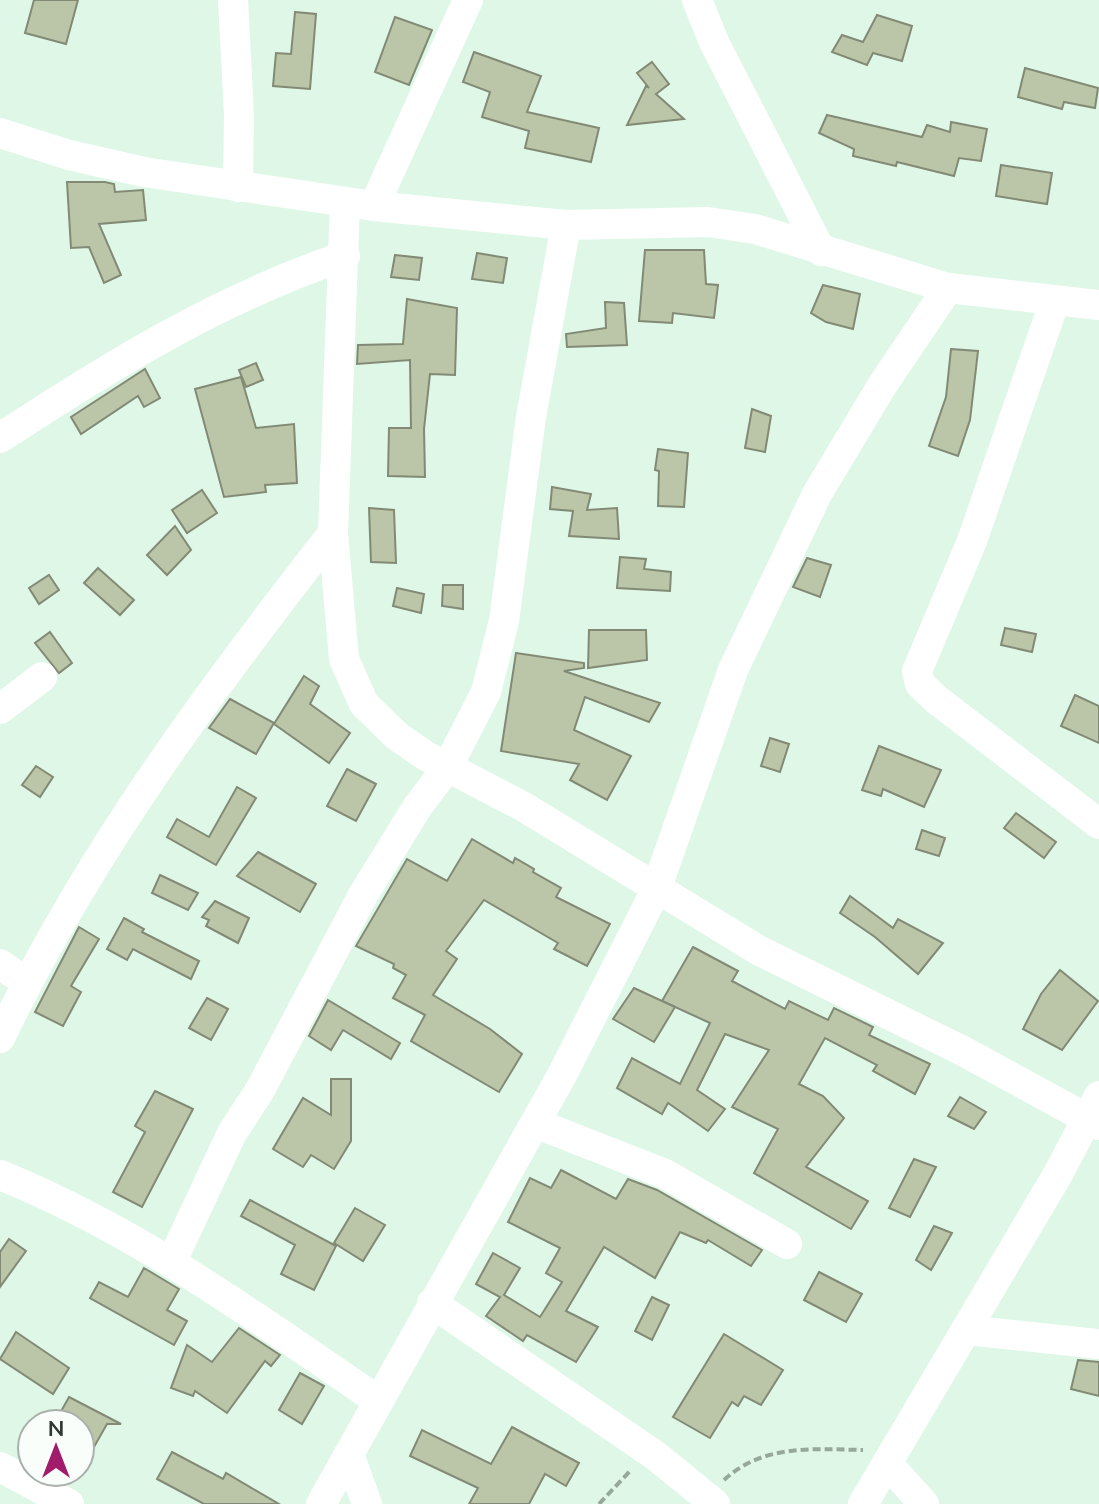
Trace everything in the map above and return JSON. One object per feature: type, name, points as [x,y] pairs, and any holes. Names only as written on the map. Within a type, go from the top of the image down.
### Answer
[{"type":"street","points":[[238,187],[239,115],[233,0],[254,0]]},
{"type":"street","points":[[468,0],[359,204],[345,256],[333,533],[339,624],[350,677],[364,704],[397,736],[447,768],[524,807],[758,950],[1095,1113],[863,1504]]},
{"type":"street","points":[[697,0],[714,42],[821,251]]},
{"type":"street","points":[[0,133],[69,155],[144,172],[359,204],[566,225],[708,222],[755,229],[948,288],[1099,305]]},
{"type":"street","points":[[171,1263],[232,1133],[260,1090],[363,895],[418,806],[447,768],[486,692],[504,621],[531,417],[566,225]]},
{"type":"street","points":[[0,438],[160,338],[287,276],[345,256]]},
{"type":"street","points":[[321,1504],[535,1123],[656,890],[733,670],[769,589],[824,482],[883,384],[948,288]]},
{"type":"street","points":[[1055,300],[972,541],[917,671],[920,684],[937,700],[1099,824]]},
{"type":"street","points":[[0,1038],[26,982],[115,835],[228,665],[333,533]]},
{"type":"street","points":[[0,709],[42,677]]},
{"type":"street","points":[[0,964],[26,982]]},
{"type":"street","points":[[535,1123],[665,1174],[787,1244]]},
{"type":"street","points":[[0,1175],[93,1217],[171,1263],[377,1400]]},
{"type":"street","points":[[432,1303],[656,1456],[711,1500]]},
{"type":"street","points":[[966,1330],[1099,1344]]},
{"type":"street","points":[[349,1454],[367,1504]]},
{"type":"street","points":[[887,1463],[924,1504]]},
{"type":"street","points":[[0,1467],[69,1504]]},
{"type":"path","points":[[711,1500],[741,1466],[775,1452],[867,1450],[875,1452],[887,1463]]},
{"type":"path","points":[[599,1504],[626,1474],[656,1456]]},
{"type":"building","points":[[34,0],[78,0],[66,44],[25,33]]},
{"type":"building","points":[[295,12],[316,14],[310,89],[273,86],[276,53],[291,54]]},
{"type":"building","points":[[877,15],[912,26],[902,61],[873,53],[867,65],[832,52],[842,35],[863,42]]},
{"type":"building","points":[[395,17],[432,30],[409,85],[375,72]]},
{"type":"building","points":[[474,52],[541,76],[527,112],[599,128],[591,162],[525,148],[529,131],[482,117],[490,92],[463,82]]},
{"type":"building","points":[[652,62],[669,84],[656,94],[684,119],[627,125],[646,86],[649,88],[637,73]]},
{"type":"building","points":[[1025,68],[1098,88],[1095,108],[1064,102],[1062,109],[1018,97]]},
{"type":"building","points":[[827,115],[922,137],[927,125],[950,132],[951,122],[987,129],[981,161],[959,158],[954,176],[897,162],[896,166],[853,156],[854,149],[819,133]]},
{"type":"building","points":[[1001,165],[1052,173],[1047,204],[996,196]]},
{"type":"building","points":[[67,182],[105,182],[114,184],[115,192],[143,190],[146,220],[99,224],[121,275],[104,283],[89,247],[71,248]]},
{"type":"building","points":[[645,250],[704,250],[706,284],[718,285],[714,318],[673,313],[672,323],[639,321]]},
{"type":"building","points":[[477,253],[507,258],[503,283],[472,279]]},
{"type":"building","points":[[395,255],[422,258],[419,280],[391,277]]},
{"type":"building","points":[[823,285],[860,294],[853,329],[826,322],[811,313]]},
{"type":"building","points":[[407,299],[457,308],[455,375],[430,374],[424,429],[425,477],[388,476],[389,428],[411,428],[410,360],[357,364],[358,345],[403,344]]},
{"type":"building","points":[[605,302],[624,303],[627,345],[567,347],[566,334],[606,328]]},
{"type":"building","points":[[951,349],[978,351],[970,420],[958,456],[929,446],[946,397]]},
{"type":"building","points":[[256,363],[263,380],[246,387],[239,370]]},
{"type":"building","points":[[145,369],[160,398],[144,407],[138,396],[81,434],[71,417]]},
{"type":"building","points":[[241,377],[256,428],[294,424],[297,483],[265,485],[266,492],[224,497],[195,389]]},
{"type":"building","points":[[752,409],[771,416],[765,452],[745,448]]},
{"type":"building","points":[[658,449],[688,453],[684,507],[658,506],[659,471],[655,470]]},
{"type":"building","points":[[552,487],[591,494],[587,510],[617,508],[619,539],[569,536],[573,511],[550,509]]},
{"type":"building","points":[[202,490],[217,513],[187,533],[172,510]]},
{"type":"building","points":[[369,508],[394,510],[396,563],[371,562]]},
{"type":"building","points":[[175,526],[191,550],[167,575],[147,555]]},
{"type":"building","points":[[620,557],[646,559],[644,569],[671,572],[670,591],[617,588]]},
{"type":"building","points":[[807,558],[831,565],[820,597],[793,587]]},
{"type":"building","points":[[98,568],[134,600],[120,615],[84,583]]},
{"type":"building","points":[[49,575],[59,590],[39,604],[29,588]]},
{"type":"building","points":[[443,585],[463,585],[463,609],[442,606]]},
{"type":"building","points":[[397,588],[424,594],[421,613],[393,606]]},
{"type":"building","points":[[1005,628],[1036,634],[1032,652],[1001,645]]},
{"type":"building","points":[[589,630],[646,630],[647,660],[588,668]]},
{"type":"building","points":[[50,632],[72,663],[59,673],[35,643]]},
{"type":"building","points":[[516,653],[584,663],[584,668],[564,671],[660,703],[649,722],[585,697],[574,730],[631,756],[607,800],[570,780],[579,764],[501,751]]},
{"type":"building","points":[[304,676],[319,686],[310,704],[350,733],[329,763],[274,724]]},
{"type":"building","points":[[1075,695],[1099,706],[1099,743],[1061,726]]},
{"type":"building","points":[[230,699],[274,723],[256,754],[209,728]]},
{"type":"building","points":[[770,738],[789,744],[780,772],[761,766]]},
{"type":"building","points":[[879,746],[941,770],[924,807],[883,789],[881,796],[862,790]]},
{"type":"building","points":[[36,766],[53,777],[40,797],[22,785]]},
{"type":"building","points":[[347,769],[376,784],[356,821],[327,806]]},
{"type":"building","points":[[237,787],[256,798],[216,865],[167,837],[177,819],[209,837]]},
{"type":"building","points":[[1016,813],[1056,842],[1044,858],[1004,828]]},
{"type":"building","points":[[922,830],[945,838],[939,856],[916,849]]},
{"type":"building","points":[[472,839],[513,863],[515,858],[534,869],[533,872],[561,888],[556,897],[610,924],[587,966],[554,949],[558,943],[484,900],[446,951],[457,959],[433,995],[490,1029],[522,1054],[499,1092],[411,1041],[425,1015],[393,998],[406,975],[393,968],[394,964],[356,946],[407,859],[447,881]]},
{"type":"building","points":[[258,852],[316,884],[300,912],[237,876]]},
{"type":"building","points":[[160,875],[198,893],[188,910],[152,893]]},
{"type":"building","points":[[850,896],[893,928],[898,919],[943,943],[918,974],[875,937],[840,913]]},
{"type":"building","points":[[215,901],[249,918],[238,943],[206,926],[209,920],[202,917]]},
{"type":"building","points":[[124,918],[144,929],[142,932],[199,961],[191,979],[133,949],[127,960],[107,949]]},
{"type":"building","points":[[79,927],[99,939],[71,986],[81,992],[63,1026],[35,1012]]},
{"type":"building","points":[[693,947],[738,971],[732,981],[785,1009],[789,1001],[828,1020],[834,1008],[873,1027],[869,1035],[930,1064],[915,1094],[873,1071],[877,1065],[825,1038],[799,1084],[823,1096],[844,1118],[806,1167],[868,1201],[851,1229],[754,1173],[778,1129],[732,1107],[769,1050],[725,1034],[697,1090],[725,1109],[708,1131],[668,1103],[662,1114],[617,1088],[632,1058],[680,1084],[710,1023],[662,1001]]},
{"type":"building","points":[[1060,970],[1098,1001],[1062,1050],[1023,1029],[1041,994]]},
{"type":"building","points":[[634,988],[675,1007],[654,1042],[613,1019]]},
{"type":"building","points":[[207,998],[228,1009],[211,1040],[189,1028]]},
{"type":"building","points":[[328,1000],[400,1043],[391,1059],[343,1030],[331,1050],[309,1036]]},
{"type":"building","points":[[331,1079],[351,1079],[351,1141],[334,1169],[311,1155],[303,1167],[273,1149],[303,1098],[331,1115]]},
{"type":"building","points":[[155,1091],[193,1109],[142,1207],[113,1192],[145,1132],[135,1126]]},
{"type":"building","points":[[960,1097],[986,1112],[974,1129],[948,1116]]},
{"type":"building","points":[[914,1159],[936,1167],[910,1217],[889,1208]]},
{"type":"building","points":[[561,1170],[616,1199],[628,1179],[657,1190],[762,1250],[751,1266],[708,1240],[706,1243],[680,1232],[655,1278],[604,1247],[566,1311],[598,1327],[576,1362],[527,1335],[523,1341],[486,1316],[500,1297],[476,1284],[493,1253],[520,1268],[504,1295],[540,1317],[562,1282],[546,1273],[560,1248],[508,1222],[530,1178],[551,1188]]},
{"type":"building","points":[[250,1200],[336,1246],[314,1290],[281,1274],[295,1245],[241,1216]]},
{"type":"building","points":[[355,1208],[385,1225],[363,1261],[334,1243]]},
{"type":"building","points":[[934,1226],[952,1233],[931,1270],[916,1260]]},
{"type":"building","points":[[9,1239],[26,1251],[0,1287],[0,1252]]},
{"type":"building","points":[[144,1268],[179,1289],[167,1310],[187,1321],[174,1345],[90,1298],[99,1282],[128,1297]]},
{"type":"building","points":[[819,1272],[862,1294],[846,1322],[804,1300]]},
{"type":"building","points":[[652,1297],[669,1305],[652,1340],[635,1331]]},
{"type":"building","points":[[239,1328],[280,1355],[271,1366],[265,1361],[227,1413],[195,1391],[193,1396],[171,1388],[187,1345],[212,1362]]},
{"type":"building","points":[[16,1332],[69,1368],[53,1394],[0,1359]]},
{"type":"building","points":[[724,1334],[783,1370],[761,1405],[744,1396],[738,1406],[732,1402],[710,1438],[673,1417]]},
{"type":"building","points":[[1078,1360],[1099,1362],[1099,1396],[1071,1389]]},
{"type":"building","points":[[300,1373],[324,1386],[302,1424],[279,1410]]},
{"type":"building","points":[[69,1397],[90,1408],[63,1408]]},
{"type":"building","points":[[96,1411],[121,1424],[107,1424],[96,1443]]},
{"type":"building","points":[[512,1427],[579,1463],[566,1486],[545,1474],[529,1504],[469,1504],[478,1488],[410,1456],[422,1430],[491,1464]]},
{"type":"building","points":[[172,1452],[223,1479],[226,1473],[279,1504],[204,1504],[157,1479]]}]
